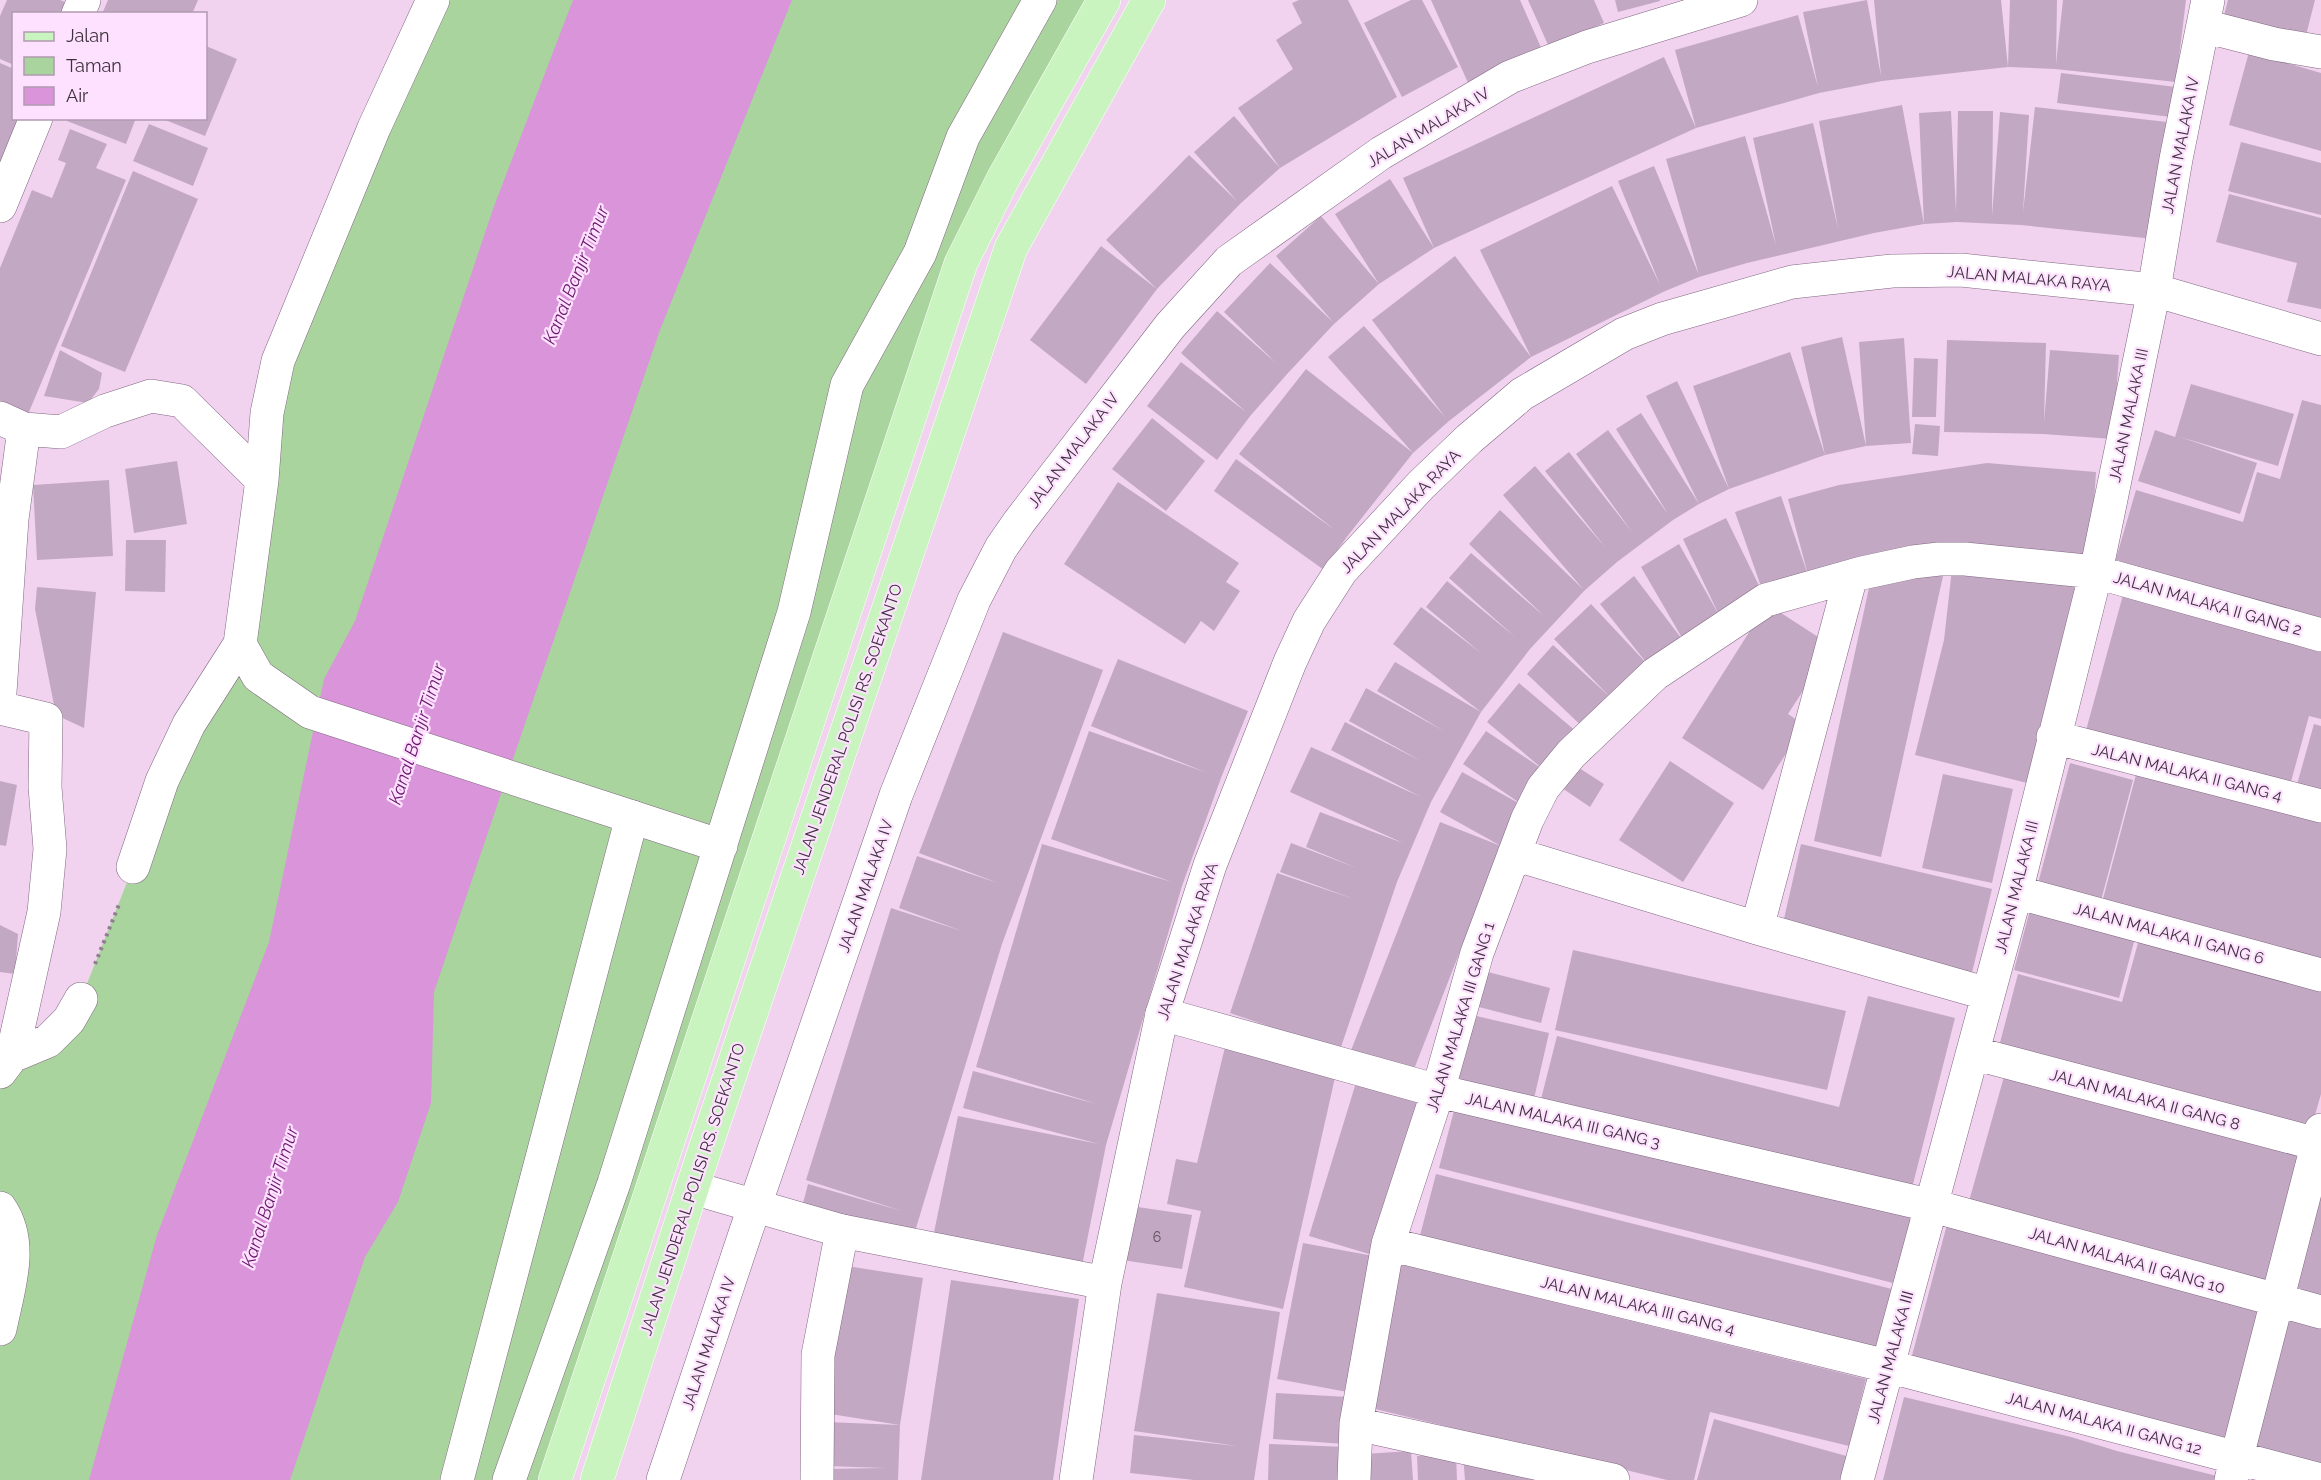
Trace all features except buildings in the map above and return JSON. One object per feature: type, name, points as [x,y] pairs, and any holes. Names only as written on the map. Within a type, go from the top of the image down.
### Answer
[{"type":"main road","points":[[555,1480],[962,263],[1003,179],[1104,0]]},
{"type":"main road","name":"JALAN JENDERAL POLISI RS. SOEKANTO","points":[[597,1480],[693,1188],[1011,248],[1149,0]]},
{"type":"street","points":[[133,867],[162,781],[184,733],[240,644],[262,480],[267,413],[278,361],[374,128],[433,0]]},
{"type":"street","points":[[509,1480],[614,1183],[794,612],[847,385],[920,253],[963,137],[1040,0]]},
{"type":"street","name":"JALAN MALAKA IV","points":[[663,1480],[896,795],[974,600],[1000,548],[1170,326],[1229,261],[1381,153],[1510,77],[1587,47],[1741,0]]},
{"type":"street","points":[[2206,13],[2274,44],[2321,52]]},
{"type":"street","name":"JALAN MALAKA IV","points":[[2154,290],[2176,159],[2206,13]]},
{"type":"street","points":[[0,207],[6,173],[35,120]]},
{"type":"street","name":"JALAN MALAKA RAYA","points":[[1076,1480],[1104,1283],[1162,1014],[1210,865],[1290,662],[1309,621],[1341,571],[1421,485],[1469,439],[1522,394],[1624,334],[1662,319],[1792,282],[1892,271],[1961,270],[2154,290],[2321,339]]},
{"type":"street","name":"JALAN MALAKA III","points":[[1857,1480],[1933,1206],[2016,892],[2096,572],[2154,290]]},
{"type":"street","points":[[0,692],[12,519],[12,424],[60,432],[105,411],[151,396],[182,401],[262,480]]},
{"type":"street","name":"JALAN MALAKA III GANG 1","points":[[1354,1480],[1356,1424],[1389,1244],[1438,1091],[1477,953],[1527,820],[1543,788],[1571,754],[1655,674],[1766,600],[1851,576],[1913,562],[1939,559],[1965,559],[2096,572]]},
{"type":"street","name":"JALAN MALAKA II GANG 2","points":[[2096,572],[2321,634]]},
{"type":"street","points":[[1757,928],[1851,576]]},
{"type":"street","points":[[240,644],[258,676],[310,712],[721,846]]},
{"type":"street","points":[[0,708],[46,719],[45,787],[50,849],[45,912],[6,1064]]},
{"type":"street","name":"JALAN MALAKA II GANG 4","points":[[2053,737],[2321,806]]},
{"type":"street","points":[[458,1480],[632,817]]},
{"type":"street","points":[[1514,854],[1757,928],[1988,994]]},
{"type":"street","name":"JALAN MALAKA II GANG 6","points":[[2016,892],[2321,975]]},
{"type":"street","points":[[6,1064],[48,1041],[69,1020],[81,999]]},
{"type":"street","name":"JALAN MALAKA III GANG 3","points":[[1162,1014],[1438,1091],[1933,1206]]},
{"type":"street","name":"JALAN MALAKA II GANG 8","points":[[1973,1053],[2319,1137]]},
{"type":"street","points":[[2233,1469],[2319,1137]]},
{"type":"street","points":[[693,1188],[842,1231],[1104,1283]]},
{"type":"street","name":"JALAN MALAKA II GANG 10","points":[[1933,1206],[2321,1312]]},
{"type":"street","points":[[0,1208],[8,1219],[15,1256],[0,1329]]},
{"type":"street","points":[[817,1480],[818,1355],[842,1231]]},
{"type":"street","name":"JALAN MALAKA III GANG 4","points":[[1389,1244],[1887,1366]]},
{"type":"street","name":"JALAN MALAKA II GANG 12","points":[[1887,1366],[2233,1469],[2321,1480]]},
{"type":"street","points":[[1356,1424],[1539,1472],[1613,1480]]},
{"type":"path","points":[[81,999],[133,867]]},
{"type":"green space","points":[[433,0],[1104,0],[1003,179],[555,1480],[0,1480],[0,1072],[81,999],[133,867],[240,644],[267,413]]},
{"type":"water","name":"Kanal Banjir Timur","points":[[573,0],[792,0],[660,330],[503,788],[434,992],[431,1103],[398,1202],[365,1257],[290,1480],[89,1480],[157,1235],[269,942],[324,679],[355,621],[493,209]]}]
